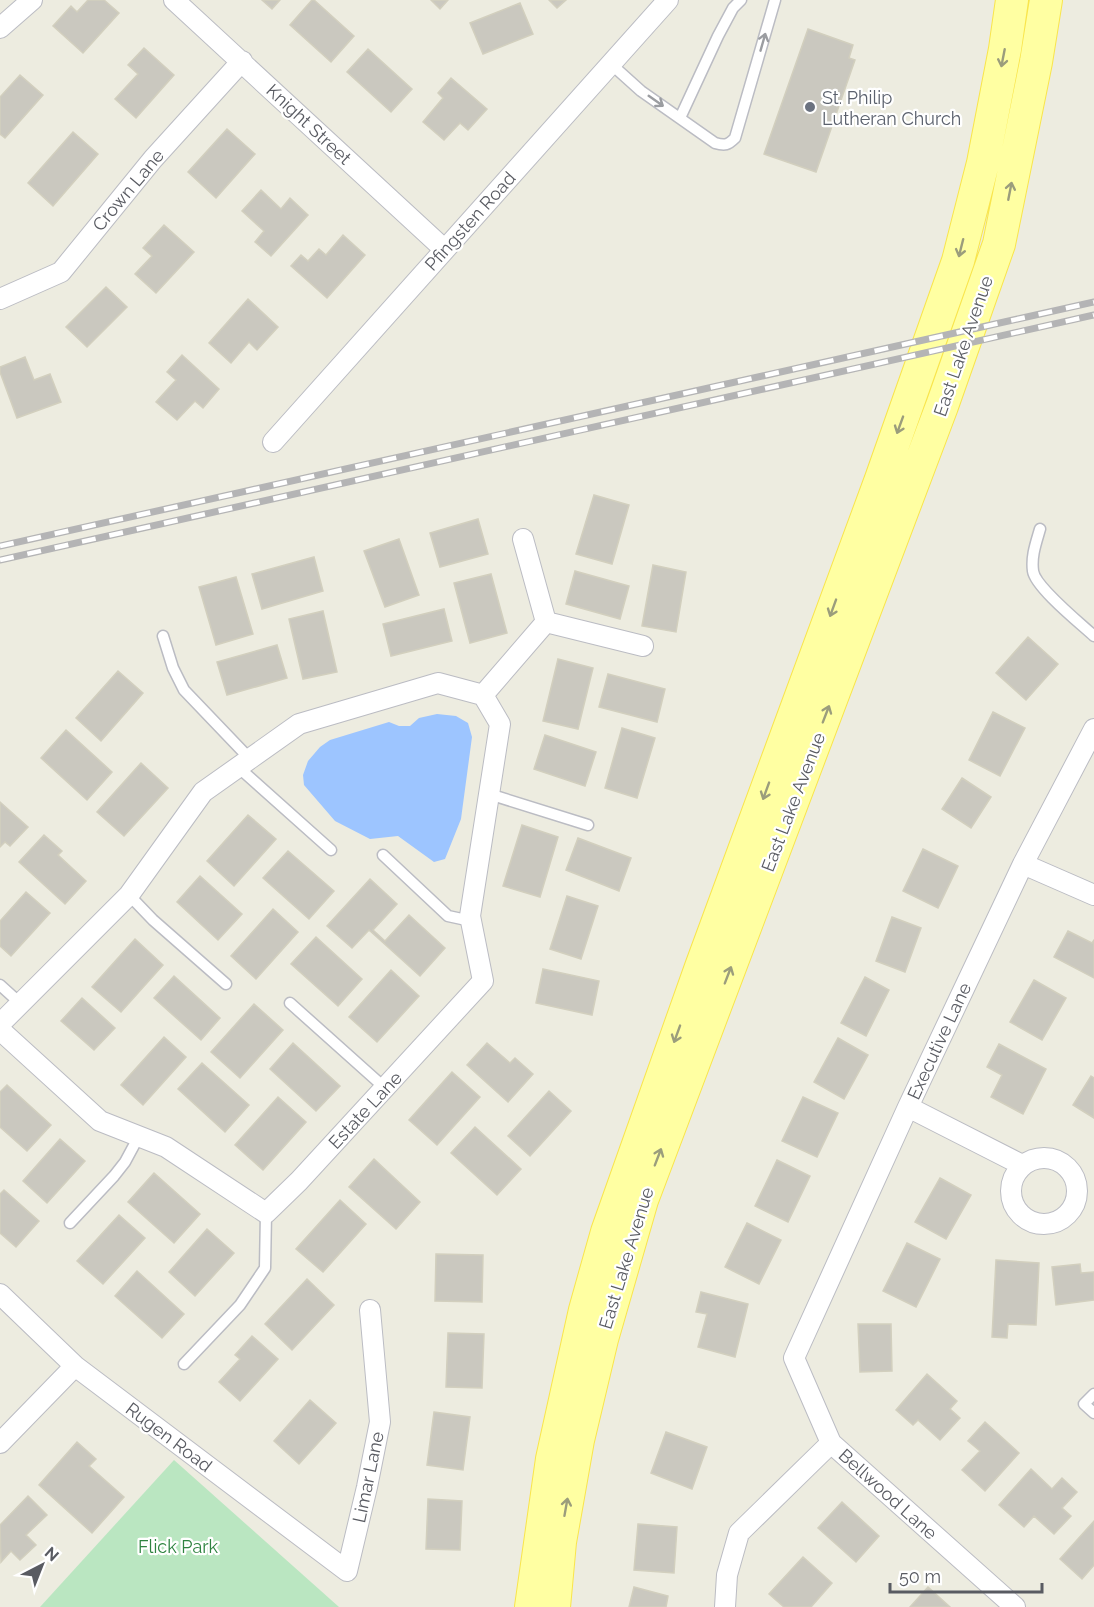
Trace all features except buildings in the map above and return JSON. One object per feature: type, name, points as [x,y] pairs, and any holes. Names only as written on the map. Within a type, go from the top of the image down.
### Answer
[{"type":"main road","name":"East Lake Avenue","points":[[531,1607],[552,1459],[585,1310],[607,1232],[958,261],[983,163],[1012,0]]},
{"type":"main road","name":"East Lake Avenue","points":[[554,1607],[560,1542],[578,1440],[602,1340],[642,1200],[938,417],[999,244],[1036,62],[1046,0]]},
{"type":"street","points":[[0,28],[32,0]]},
{"type":"street","name":"Knight Street","points":[[174,0],[444,249]]},
{"type":"street","name":"Pfingsten Road","points":[[273,442],[668,0]]},
{"type":"street","name":"Crown Lane","points":[[0,299],[61,272],[153,159],[242,61]]},
{"type":"street","points":[[523,539],[546,622]]},
{"type":"street","points":[[546,622],[643,646]]},
{"type":"street","points":[[0,1024],[129,895],[203,792],[299,724],[438,683],[483,695],[546,622]]},
{"type":"street","name":"Estate Lane","points":[[266,1213],[299,1181],[483,981],[470,916],[500,724],[483,695]]},
{"type":"street","name":"Executive Lane","points":[[794,1358],[908,1107],[1023,864],[1094,729]]},
{"type":"street","points":[[1023,864],[1094,895]]},
{"type":"street","points":[[0,1030],[100,1121],[166,1147],[266,1213]]},
{"type":"street","points":[[908,1107],[1022,1164]]},
{"type":"street","name":"Rugen Road","points":[[0,1294],[75,1366],[346,1571]]},
{"type":"street","name":"Limar Lane","points":[[346,1571],[380,1422],[370,1310]]},
{"type":"street","name":"Bellwood Lane","points":[[794,1358],[831,1443],[1015,1607]]},
{"type":"street","points":[[0,1443],[75,1366]]},
{"type":"street","points":[[725,1607],[726,1575],[739,1533],[831,1443]]},
{"type":"lane","points":[[680,118],[718,36],[733,8],[741,0]]},
{"type":"lane","points":[[610,64],[641,91],[715,143],[724,146],[735,138],[775,0]]},
{"type":"lane","points":[[1040,529],[1032,556],[1033,574],[1051,597],[1094,636]]},
{"type":"lane","points":[[163,636],[173,668],[184,690],[244,763],[331,850]]},
{"type":"lane","points":[[489,794],[588,825]]},
{"type":"lane","points":[[383,855],[448,916],[471,921]]},
{"type":"lane","points":[[129,895],[153,920],[226,984]]},
{"type":"lane","points":[[0,985],[21,1004]]},
{"type":"lane","points":[[290,1003],[385,1088]]},
{"type":"lane","points":[[70,1223],[114,1176],[125,1162],[139,1136]]},
{"type":"lane","points":[[184,1364],[240,1305],[265,1268],[266,1213]]},
{"type":"lane","points":[[1094,1394],[1084,1404],[1094,1413]]},
{"type":"green space","name":"Flick Park","points":[[174,1460],[339,1607],[40,1607]]},
{"type":"water","points":[[437,714],[456,716],[468,723],[472,737],[461,819],[445,859],[434,862],[398,836],[370,839],[335,821],[304,785],[303,775],[308,761],[320,747],[330,740],[389,722],[399,726],[410,726],[419,718]]},
{"type":"railway","points":[[0,546],[1094,302]]},
{"type":"railway","points":[[0,560],[1094,315]]},
{"type":"place","name":"St. Philip Lutheran Church","points":[[810,107]]}]
